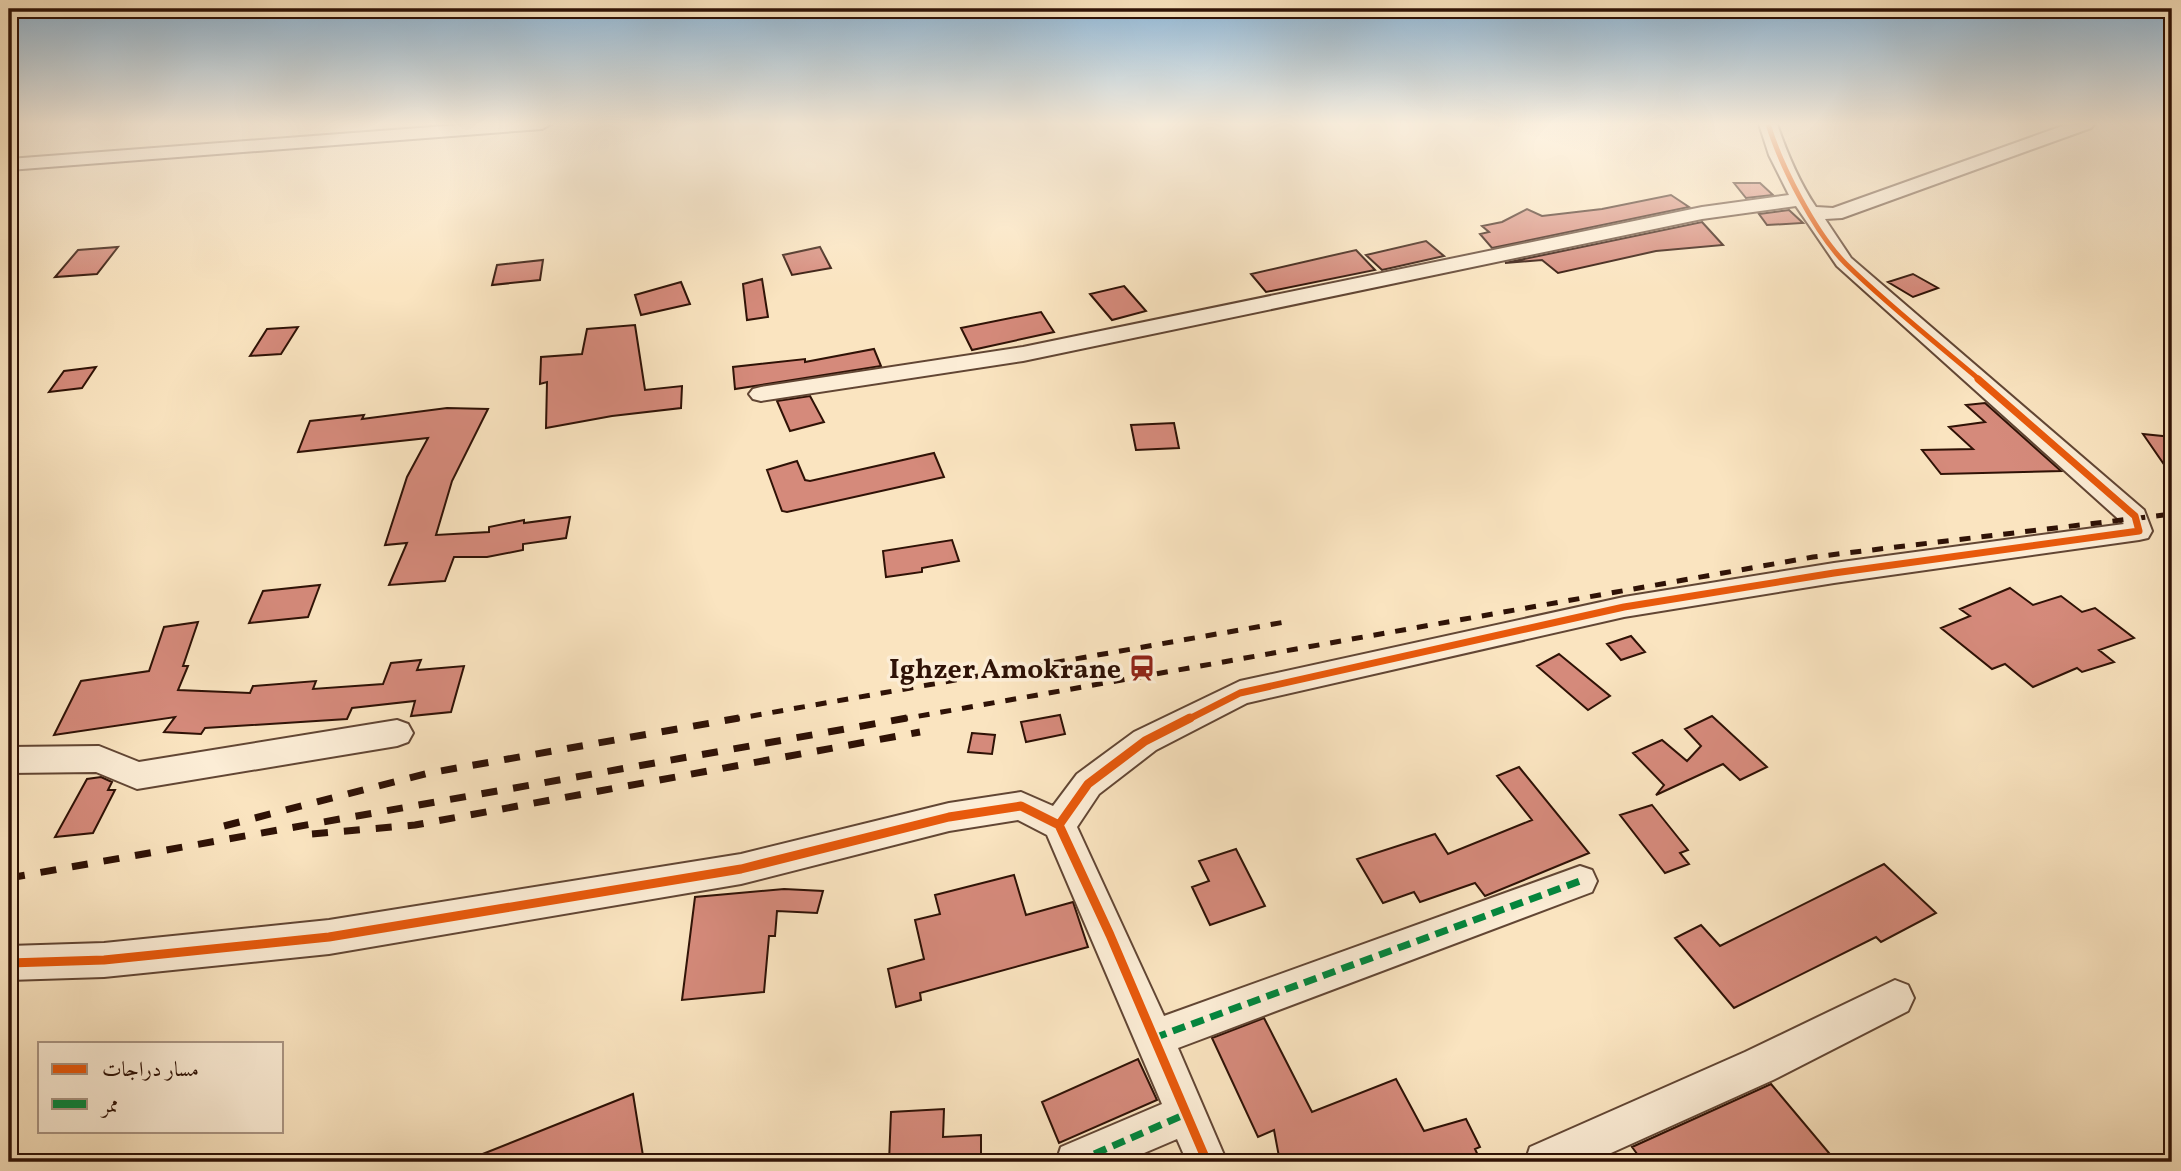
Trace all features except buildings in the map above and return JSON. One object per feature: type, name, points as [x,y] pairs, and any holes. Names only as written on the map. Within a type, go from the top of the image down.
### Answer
[{"type":"street","points":[[1059,825],[1088,784],[1145,741],[1240,693],[1624,607],[1834,573],[2139,531],[2135,516],[1844,262],[1791,179]]},
{"type":"street","points":[[761,394],[1023,354],[1702,213],[1807,206],[1835,214],[1933,179]]},
{"type":"street","points":[[9,760],[99,760],[137,776],[397,733]]},
{"type":"street","points":[[9,963],[104,960],[329,937],[741,869],[949,817],[1021,806],[1059,825],[1207,1162]]},
{"type":"street","points":[[1154,1038],[1580,881]]},
{"type":"street","points":[[1545,1162],[1759,1066],[1895,998]]},
{"type":"street","points":[[1076,1162],[1186,1114]]},
{"type":"railway","points":[[897,720],[1813,557],[2172,514]]},
{"type":"railway","points":[[729,720],[1285,622]]},
{"type":"railway","points":[[224,826],[429,773],[739,718]]},
{"type":"railway","points":[[9,878],[907,718]]},
{"type":"railway","points":[[312,834],[415,825],[920,732]]},
{"type":"marked path","points":[[1154,1038],[1580,881]]},
{"type":"marked path","points":[[1076,1162],[1186,1114]]},
{"type":"cycle path","points":[[1059,825],[1088,784],[1145,741],[1240,693],[1624,607],[1834,573],[2139,531],[2135,516],[1844,262],[1790,179]]},
{"type":"cycle path","points":[[9,963],[104,960],[329,937],[741,869],[949,817],[1021,806],[1059,825],[1110,935],[1207,1162]]},
{"type":"place","name":"Ighzer Amokrane","points":[[1142,668]]}]
